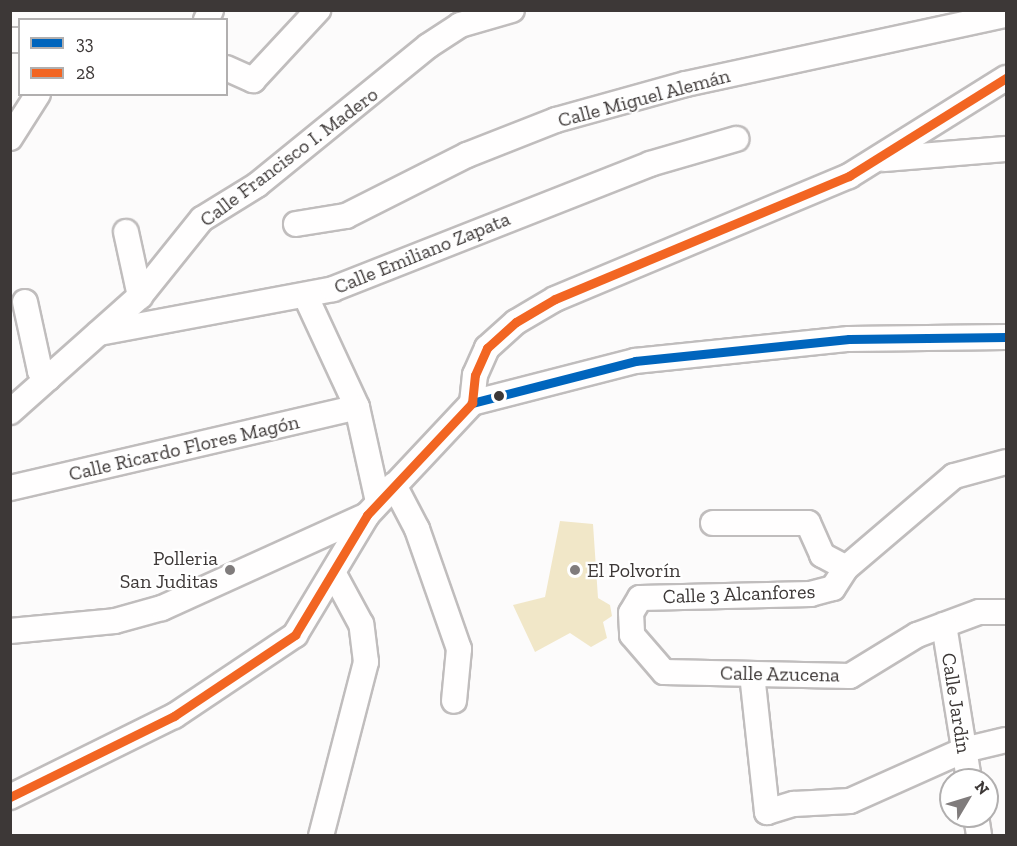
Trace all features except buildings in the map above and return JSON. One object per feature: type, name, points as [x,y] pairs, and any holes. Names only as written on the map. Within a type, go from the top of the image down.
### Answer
[{"type":"street","points":[[228,69],[253,80],[318,10]]},
{"type":"street","name":"Calle Francisco I. Madero","points":[[10,412],[140,296],[202,219],[256,185],[428,46],[460,25],[512,10]]},
{"type":"street","name":"Calle Miguel Alemán","points":[[296,224],[346,216],[467,155],[556,120],[686,84],[1006,15]]},
{"type":"street","points":[[472,403],[475,375],[487,348],[516,322],[555,299],[882,160],[1006,78]]},
{"type":"street","points":[[10,138],[37,96]]},
{"type":"street","name":"Calle Emiliano Zapata","points":[[99,333],[306,297],[650,164],[736,139]]},
{"type":"street","points":[[882,160],[1006,148]]},
{"type":"street","points":[[126,232],[140,296]]},
{"type":"street","points":[[306,297],[357,406],[380,500],[417,529],[459,649],[454,701]]},
{"type":"street","points":[[25,302],[40,371],[48,378]]},
{"type":"street","points":[[10,797],[174,716],[268,657],[295,635],[335,576],[380,500],[472,403],[635,361],[849,339],[1006,337]]},
{"type":"street","name":"Calle Ricardo Flores Magón","points":[[10,488],[357,406]]},
{"type":"street","name":"Calle 3 Alcanfores","points":[[640,598],[811,594],[833,588],[846,568],[954,476],[1006,462]]},
{"type":"street","points":[[10,631],[115,621],[162,608],[380,500]]},
{"type":"street","points":[[713,523],[808,523],[822,555],[846,568]]},
{"type":"street","points":[[321,836],[366,662],[361,624],[335,576]]},
{"type":"street","name":"Calle Azucena","points":[[640,598],[631,613],[632,635],[664,672],[850,676],[917,635],[979,612],[1006,612]]},
{"type":"street","name":"Calle Jardín","points":[[944,626],[967,768]]},
{"type":"street","points":[[752,674],[767,812],[794,804],[849,801],[964,750],[1006,741]]},
{"type":"shaded area","name":"El Polvorín","points":[[560,521],[593,524],[598,598],[610,605],[612,616],[603,622],[607,638],[591,647],[570,633],[535,652],[513,605],[545,597]]},
{"type":"transit line","name":"28","points":[[10,797],[174,716],[295,635],[367,515],[472,403],[475,375],[487,348],[516,322],[555,299],[849,176],[1006,78]]},
{"type":"transit line","name":"33","points":[[472,403],[635,361],[849,339],[1006,337]]},
{"type":"place","name":"Polleria San Juditas","points":[[230,570]]},
{"type":"place","name":"El Polvorín","points":[[575,570]]}]
